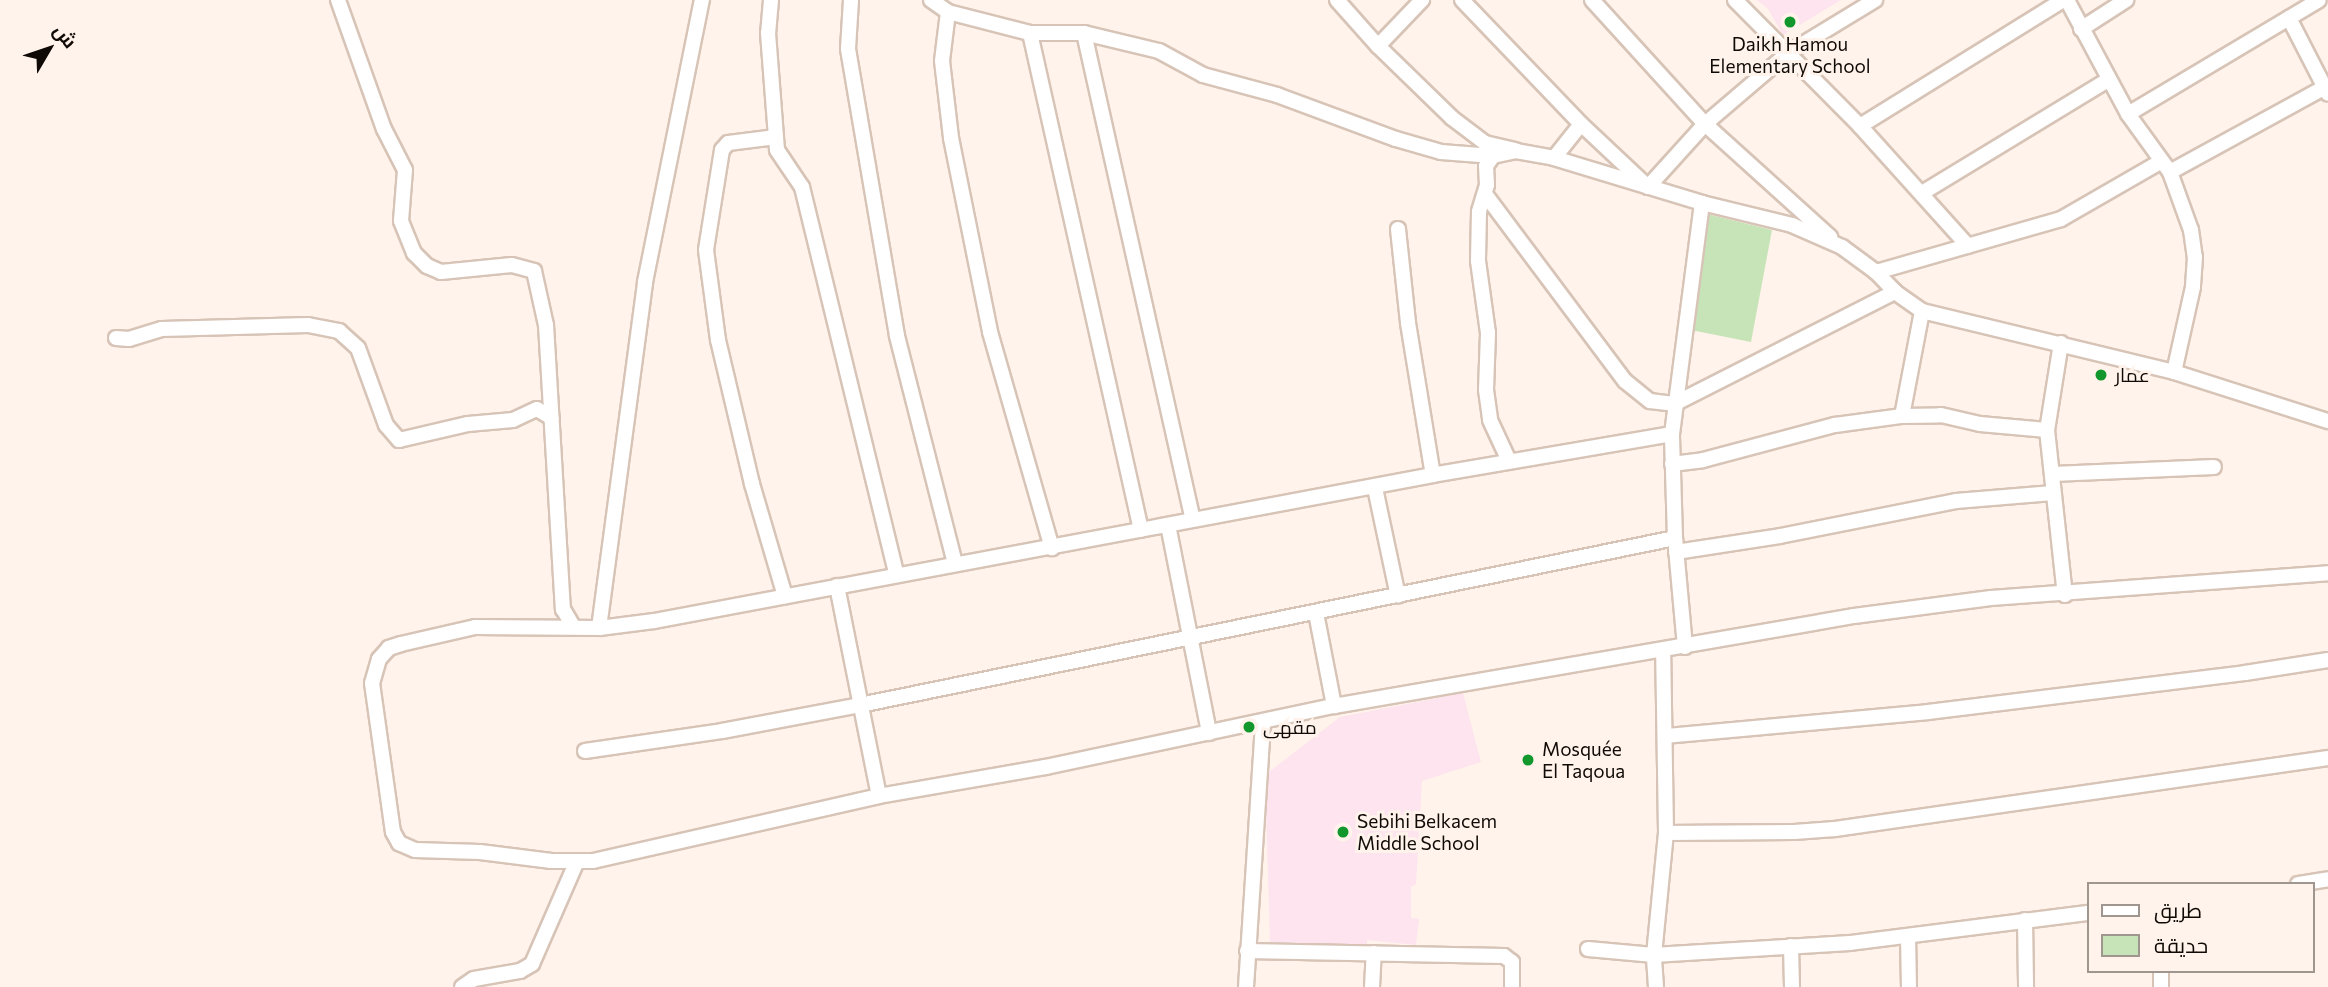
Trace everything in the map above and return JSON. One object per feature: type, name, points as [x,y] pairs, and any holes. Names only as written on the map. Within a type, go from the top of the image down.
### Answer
[{"type":"street","points":[[338,0],[384,129],[405,170],[401,221],[414,253],[427,266],[441,272],[505,265],[534,271],[546,325],[563,609],[573,626]]},
{"type":"street","points":[[599,628],[645,282],[702,0]]},
{"type":"street","points":[[771,0],[768,33],[780,157],[802,187],[896,574]]},
{"type":"street","points":[[851,0],[848,49],[897,336],[955,564]]},
{"type":"street","points":[[931,0],[948,12],[1030,33],[1084,33],[1159,51],[1203,75],[1277,94],[1396,139],[1441,152],[1493,156],[1516,151]]},
{"type":"street","points":[[1337,0],[1378,46],[1466,130],[1485,142],[1554,158],[1702,203],[1792,225],[1842,247]]},
{"type":"street","points":[[1378,46],[1422,0]]},
{"type":"street","points":[[1462,0],[1581,124],[1648,187]]},
{"type":"street","points":[[1592,0],[1704,124],[1842,247],[1922,311],[2174,372],[2328,421]]},
{"type":"street","points":[[1735,0],[1860,126],[1968,246]]},
{"type":"street","points":[[1648,187],[1704,124],[1788,53],[1875,0]]},
{"type":"street","points":[[1860,126],[2065,0],[2128,114],[2165,167],[2191,230],[2195,257],[2193,287],[2174,372]]},
{"type":"street","points":[[2081,29],[2126,0]]},
{"type":"street","points":[[2128,114],[2319,0]]},
{"type":"street","points":[[948,12],[942,61],[951,138],[990,332],[1052,548]]},
{"type":"street","points":[[1876,272],[2061,219],[2327,90],[2289,19]]},
{"type":"street","points":[[1030,33],[1141,530]]},
{"type":"street","points":[[1084,33],[1193,519]]},
{"type":"street","points":[[1922,193],[2108,80]]},
{"type":"street","points":[[1554,158],[1581,124]]},
{"type":"street","points":[[776,137],[728,143],[722,150],[706,250],[718,340],[752,484],[785,596]]},
{"type":"street","points":[[1493,156],[1486,166],[1485,194],[1477,228],[1488,333],[1486,390],[1490,420],[1509,461]]},
{"type":"street","points":[[1485,194],[1625,381],[1650,401],[1674,404],[1895,292]]},
{"type":"street","points":[[1685,647],[1675,545],[1672,434],[1702,203]]},
{"type":"street","points":[[1398,229],[1408,323],[1433,475]]},
{"type":"street","points":[[1902,416],[1922,311]]},
{"type":"street","points":[[116,338],[129,338],[162,329],[308,326],[339,331],[358,348],[386,425],[399,440],[468,424],[513,420],[537,409],[552,418]]},
{"type":"street","points":[[2062,343],[2047,430],[2065,595]]},
{"type":"street","points":[[1672,464],[1714,457],[1835,425],[1902,416],[1941,415],[1980,425],[2047,430]]},
{"type":"street","points":[[1672,434],[1193,519],[1052,548],[896,574],[654,621],[599,628],[460,628],[401,644],[389,648],[379,659],[372,683],[390,819],[399,843],[415,850],[577,862],[740,829],[879,796],[1046,767],[1334,706],[1662,652],[1867,614],[1991,598],[2065,595],[2328,573]]},
{"type":"street","points":[[2053,474],[2214,467]]},
{"type":"street","points":[[1375,488],[1398,596]]},
{"type":"street","points":[[585,751],[722,731],[860,705],[1191,636],[1675,545],[1780,536],[1956,500],[2053,493]]},
{"type":"street","points":[[1168,525],[1209,733]]},
{"type":"street","points":[[837,586],[879,796]]},
{"type":"street","points":[[1316,612],[1334,706]]},
{"type":"street","points":[[1656,987],[1654,955],[1666,833],[1666,736],[1662,652]]},
{"type":"street","points":[[1666,736],[1928,712],[2245,673],[2328,660]]},
{"type":"street","points":[[1246,987],[1263,722]]},
{"type":"street","points":[[1666,833],[1755,833],[1835,829],[2328,758]]},
{"type":"street","points":[[462,987],[474,979],[520,971],[532,964],[577,862]]},
{"type":"street","points":[[2310,882],[2328,879]]},
{"type":"street","points":[[1588,949],[1654,955],[1791,946],[1908,936],[2086,913]]},
{"type":"street","points":[[2025,920],[2026,987]]},
{"type":"street","points":[[1908,936],[1909,987]]},
{"type":"street","points":[[1791,946],[1792,987]]},
{"type":"street","points":[[1247,951],[1504,956],[1512,962],[1512,987]]},
{"type":"street","points":[[1373,987],[1374,953]]},
{"type":"shaded area","name":"Daikh Hamou Elementary School","points":[[1757,0],[1841,0],[1783,35],[1768,9]]},
{"type":"shaded area","name":"Sebihi Belkacem Middle School","points":[[1463,693],[1481,762],[1422,781],[1416,884],[1411,887],[1411,918],[1419,919],[1416,945],[1367,940],[1367,945],[1270,942],[1265,775],[1340,717]]},
{"type":"green space","points":[[1707,214],[1772,230],[1751,342],[1686,329]]},
{"type":"place","name":"Daikh Hamou Elementary School","points":[[1790,22]]},
{"type":"place","name":"عمار","points":[[2101,375]]},
{"type":"place","name":"مقهى","points":[[1249,727]]},
{"type":"place","name":"Mosquée El Taqoua","points":[[1528,760]]},
{"type":"place","name":"Sebihi Belkacem Middle School","points":[[1343,832]]}]
